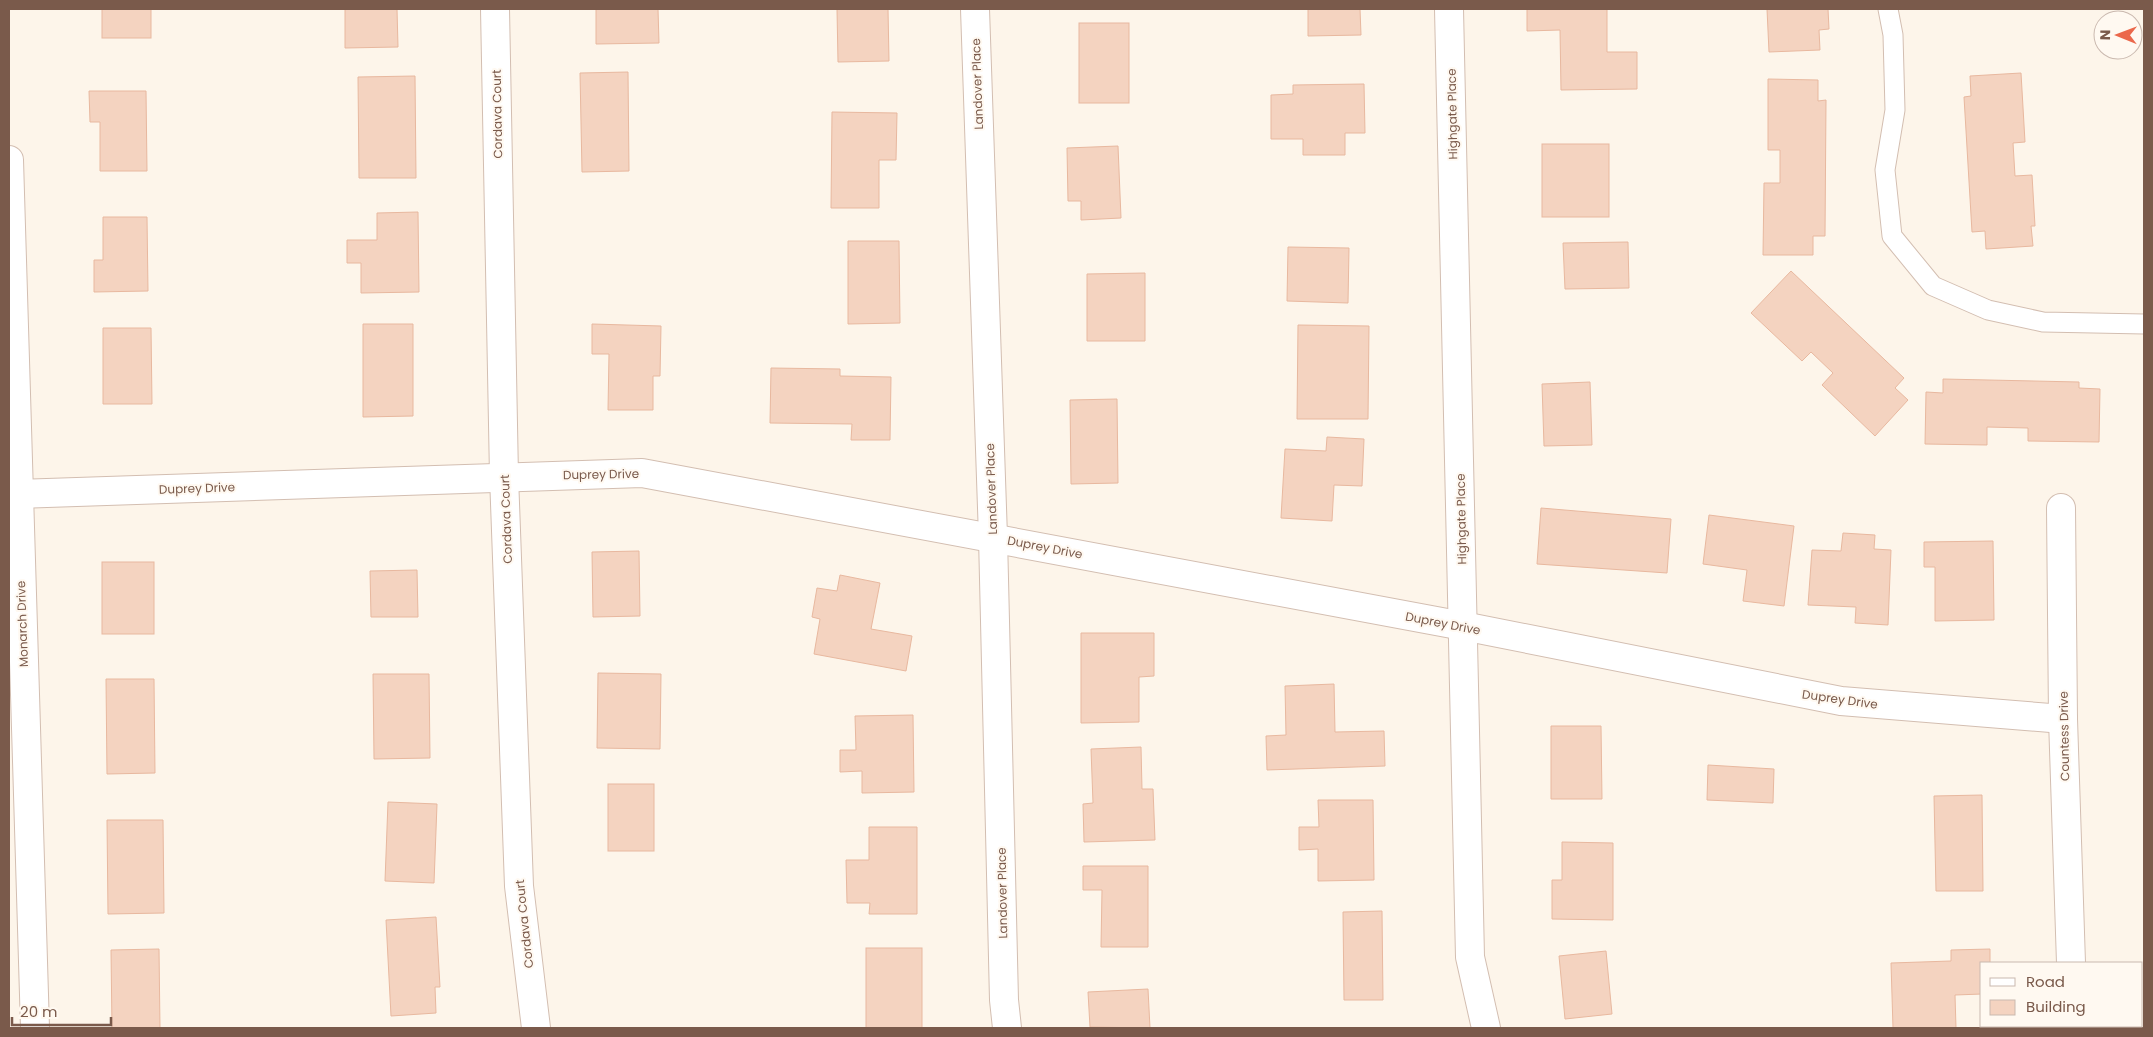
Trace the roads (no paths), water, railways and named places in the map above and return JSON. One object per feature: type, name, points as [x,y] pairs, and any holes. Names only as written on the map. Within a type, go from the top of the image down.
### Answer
[{"type":"street","name":"Cordava Court","points":[[494,9],[504,476],[519,886],[536,1028]]},
{"type":"street","name":"Landover Place","points":[[974,9],[993,538],[1004,1000],[1008,1028]]},
{"type":"street","name":"Highgate Place","points":[[1449,9],[1470,957],[1486,1028]]},
{"type":"street","name":"Monarch Drive","points":[[9,160],[35,1028]]},
{"type":"street","name":"Duprey Drive","points":[[18,494],[504,476],[642,473],[1463,626],[1842,701],[2063,719]]},
{"type":"street","name":"Countess Drive","points":[[2061,508],[2063,719],[2071,962]]},
{"type":"lane","points":[[1888,9],[1893,35],[1895,110],[1885,170],[1892,236],[1934,286],[1988,310],[2043,322],[2144,324]]}]
